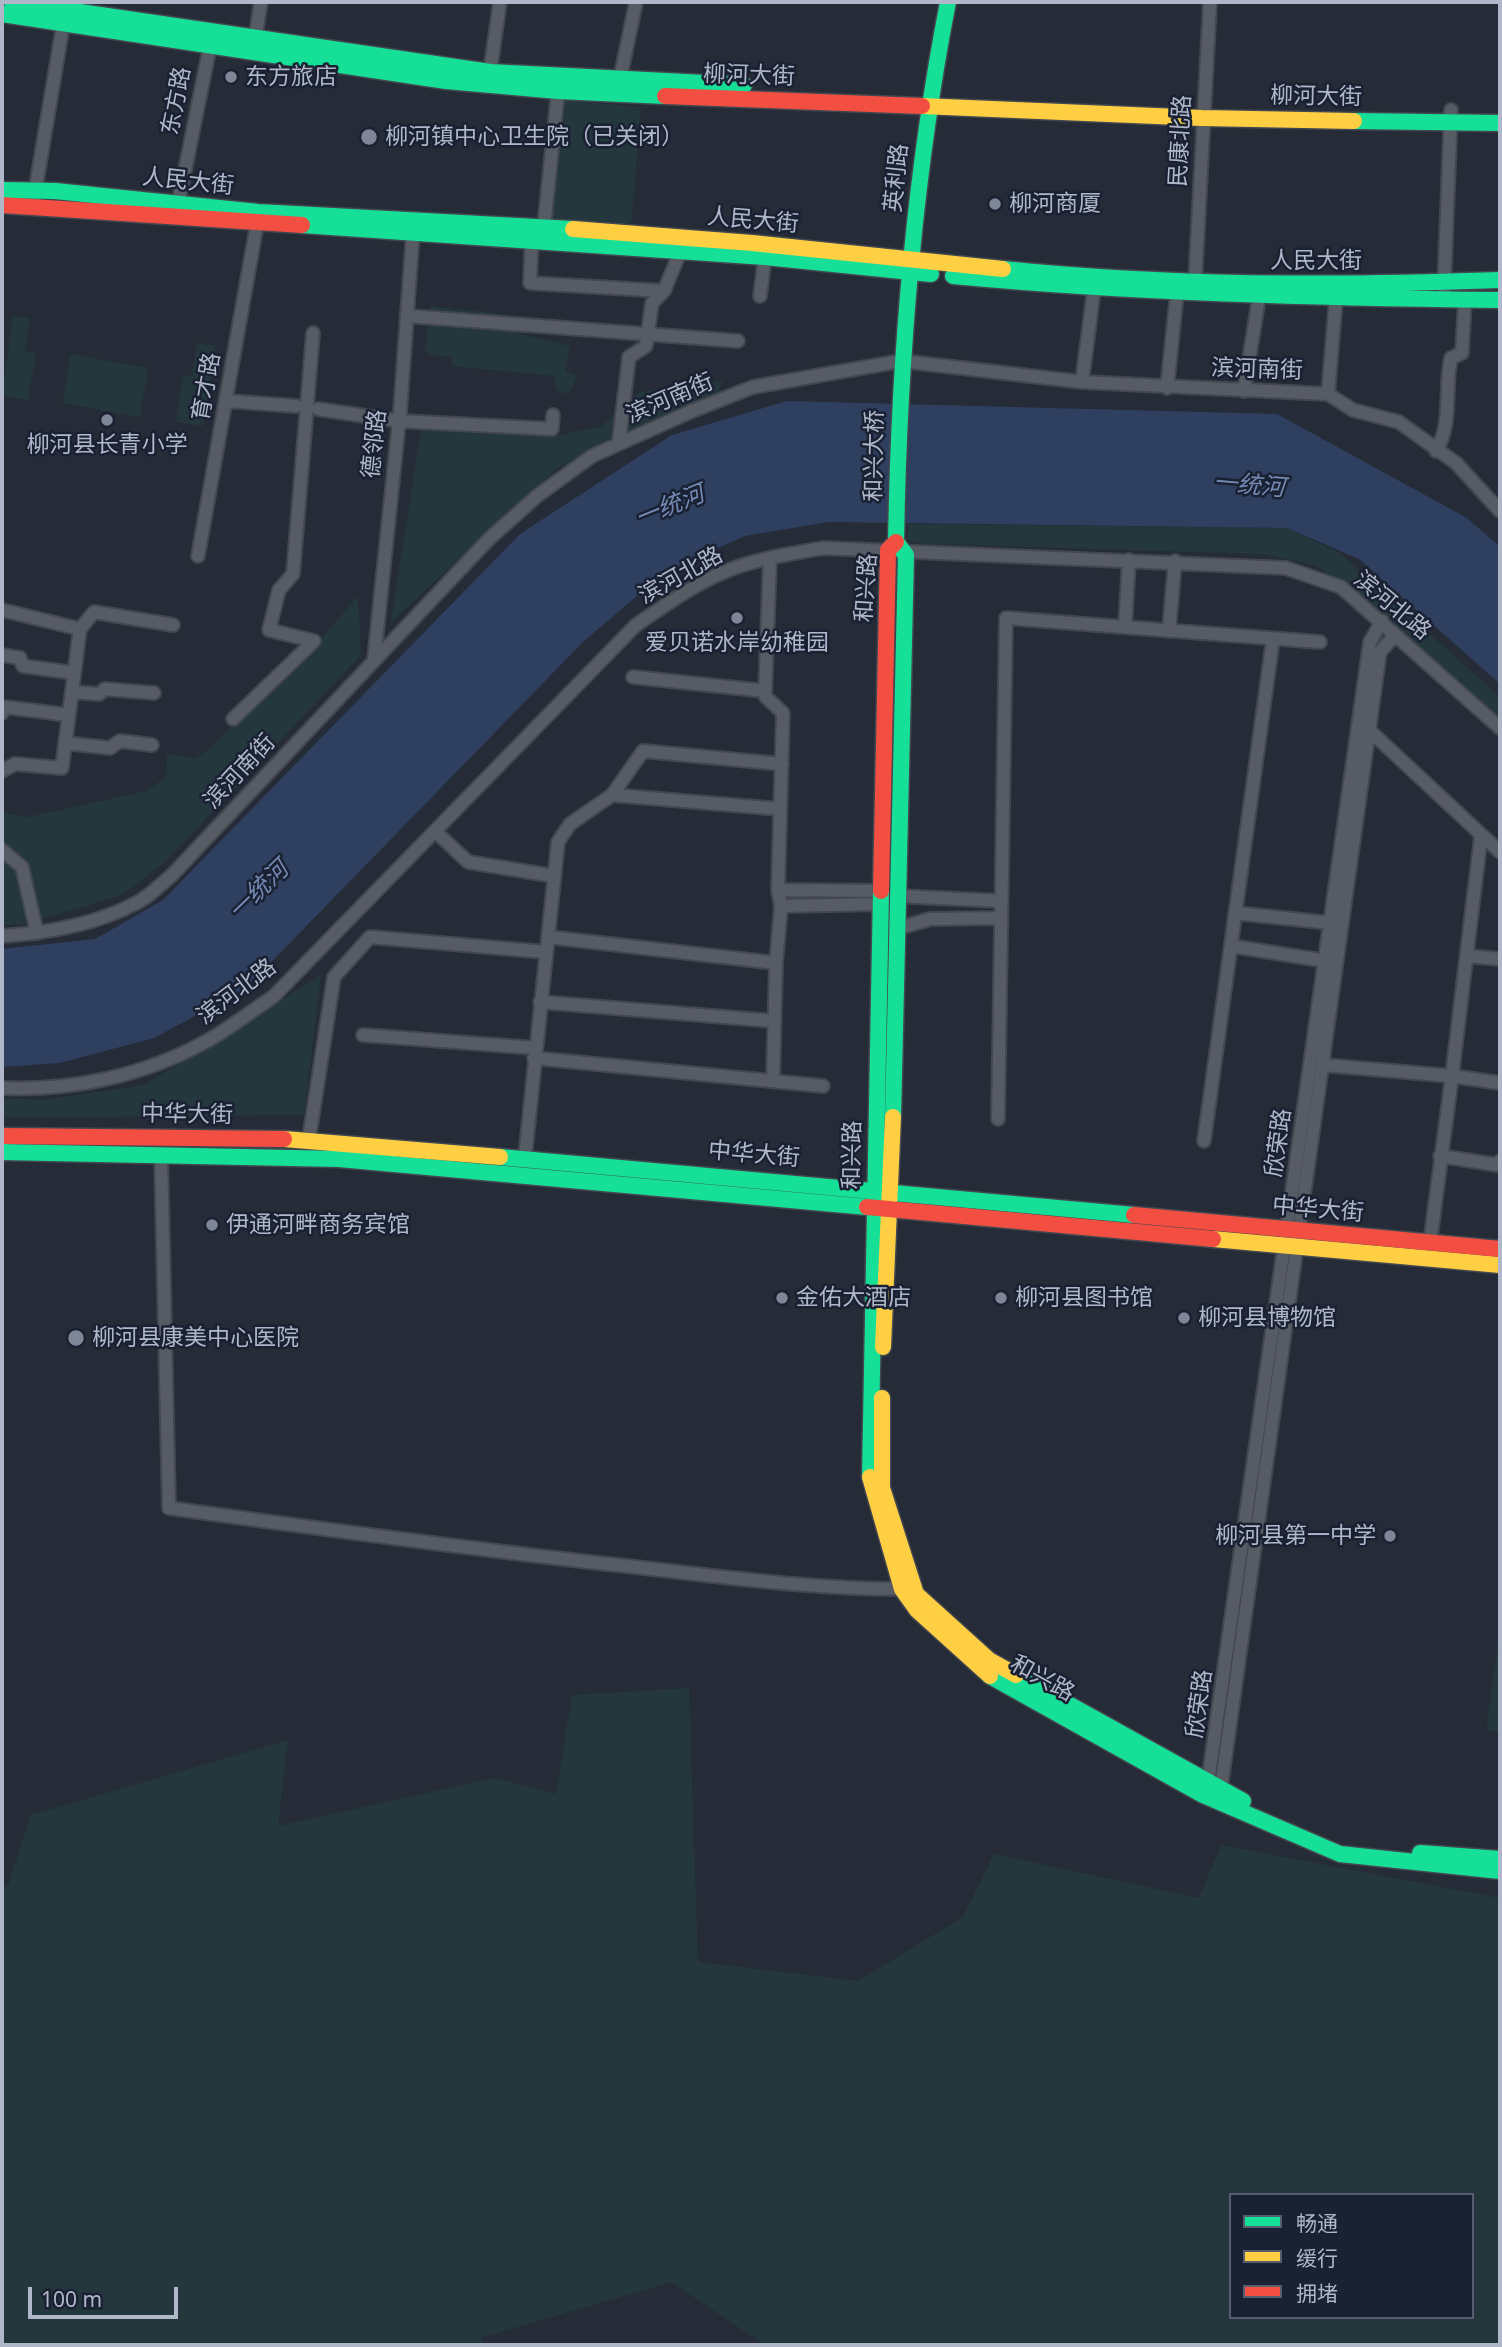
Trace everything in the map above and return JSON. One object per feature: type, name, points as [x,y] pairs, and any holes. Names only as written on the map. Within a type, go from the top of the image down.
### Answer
[{"type":"street","name":"柳河大街","points":[[12,2],[210,46],[446,81],[558,91],[928,100],[1203,112],[1451,117],[1500,123]]},
{"type":"street","points":[[251,38],[252,2]]},
{"type":"street","points":[[251,38],[261,2]]},
{"type":"street","points":[[490,72],[500,2]]},
{"type":"street","points":[[620,79],[636,2]]},
{"type":"street","name":"英利路","points":[[900,366],[928,100],[948,2]]},
{"type":"street","name":"民康北路","points":[[1195,283],[1210,2]]},
{"type":"street","name":"柳河大街","points":[[2,14],[65,12],[490,72],[928,100]]},
{"type":"street","points":[[34,198],[65,12]]},
{"type":"street","name":"东方路","points":[[178,205],[210,46]]},
{"type":"street","points":[[558,91],[530,283],[664,291]]},
{"type":"street","name":"柳河大街","points":[[1451,117],[1500,111]]},
{"type":"street","points":[[1444,300],[1451,117]]},
{"type":"street","name":"人民大街","points":[[2,190],[34,198],[257,224],[413,232],[536,231]]},
{"type":"street","name":"人民大街","points":[[2,205],[34,198],[178,205],[536,231],[910,266],[1094,289],[1259,297],[1500,300]]},
{"type":"street","name":"育才路","points":[[198,556],[257,224]]},
{"type":"street","name":"德邻路","points":[[374,660],[399,421],[413,232]]},
{"type":"street","points":[[619,441],[629,357],[646,346],[652,303],[664,291],[683,244]]},
{"type":"street","name":"人民大街","points":[[683,244],[765,257],[1195,283],[1338,286],[1500,280]]},
{"type":"street","points":[[760,296],[765,257]]},
{"type":"street","points":[[1082,382],[1094,289]]},
{"type":"street","points":[[1167,388],[1177,293]]},
{"type":"street","points":[[1244,391],[1259,297]]},
{"type":"street","points":[[1328,394],[1336,298]]},
{"type":"street","points":[[1436,451],[1445,436],[1451,358],[1462,353],[1465,300]]},
{"type":"street","points":[[407,316],[738,341]]},
{"type":"street","points":[[233,719],[314,641],[269,630],[279,590],[293,575],[313,333]]},
{"type":"street","name":"滨河南街","points":[[2,936],[37,933],[101,919],[139,902],[172,875],[489,539],[537,496],[592,456],[753,387],[900,366],[1167,388],[1328,394],[1353,410],[1399,422],[1456,463],[1500,511]]},
{"type":"street","name":"和兴大桥","points":[[896,548],[900,366]]},
{"type":"street","points":[[308,398],[318,409],[399,421],[552,429],[553,415]]},
{"type":"street","points":[[306,420],[297,414],[296,406],[301,400],[308,398]]},
{"type":"street","points":[[226,401],[296,406]]},
{"type":"street","points":[[306,420],[316,416],[318,409]]},
{"type":"street","name":"滨河北路","points":[[2,1088],[43,1089],[102,1080],[155,1065],[206,1042],[273,997],[636,625],[678,596],[729,570],[770,558],[823,548],[896,548],[1286,568],[1341,587],[1500,728]]},
{"type":"street","name":"和兴路","points":[[896,548],[880,1203],[870,1480],[908,1589],[989,1660],[1213,1793],[1340,1854],[1500,1871]]},
{"type":"street","points":[[770,558],[765,696],[783,713],[778,890],[781,906],[776,962],[773,1080]]},
{"type":"street","points":[[1125,627],[1129,560]]},
{"type":"street","points":[[1169,631],[1175,561]]},
{"type":"street","points":[[2,610],[80,629]]},
{"type":"street","points":[[2,771],[15,764],[62,768],[80,629],[94,612],[173,625]]},
{"type":"street","points":[[998,1119],[1006,618],[1320,642]]},
{"type":"street","name":"欣荣路","points":[[1213,1793],[1293,1239],[1326,961],[1370,642],[1382,621]]},
{"type":"street","name":"欣荣路","points":[[1293,1239],[1323,1065],[1380,652],[1395,635]]},
{"type":"street","points":[[1204,1141],[1273,639]]},
{"type":"street","points":[[2,655],[20,658],[23,666],[74,673]]},
{"type":"street","points":[[633,677],[765,691]]},
{"type":"street","points":[[72,692],[99,694],[104,689],[154,693]]},
{"type":"street","points":[[2,709],[69,715]]},
{"type":"street","points":[[1369,730],[1500,852]]},
{"type":"street","points":[[65,743],[110,748],[120,741],[152,745]]},
{"type":"street","points":[[525,1157],[558,842],[570,824],[612,795],[643,751],[782,764]]},
{"type":"street","points":[[612,795],[780,809]]},
{"type":"street","points":[[435,831],[468,862],[554,876]]},
{"type":"street","points":[[1430,1243],[1481,836]]},
{"type":"street","points":[[2,850],[22,867],[37,933]]},
{"type":"street","points":[[778,890],[1001,901]]},
{"type":"street","points":[[781,906],[887,897]]},
{"type":"street","name":"和兴路","points":[[887,897],[896,929],[891,1193]]},
{"type":"street","points":[[1235,913],[1331,923]]},
{"type":"street","points":[[896,929],[930,919],[1001,918]]},
{"type":"street","points":[[309,1139],[334,977],[370,937],[546,952]]},
{"type":"street","points":[[548,937],[776,962]]},
{"type":"street","points":[[1231,946],[1326,961]]},
{"type":"street","points":[[1467,956],[1500,959]]},
{"type":"street","points":[[540,1002],[774,1021]]},
{"type":"street","points":[[363,1035],[824,1086]]},
{"type":"street","points":[[1323,1065],[1452,1076],[1500,1083]]},
{"type":"street","name":"中华大街","points":[[2,1136],[309,1139],[858,1188],[880,1203]]},
{"type":"street","name":"中华大街","points":[[2,1152],[339,1159],[1293,1239],[1430,1243],[1500,1249]]},
{"type":"street","points":[[161,1155],[169,1508],[477,1550],[690,1574],[908,1589]]},
{"type":"street","points":[[1440,1156],[1498,1165],[1500,1161]]},
{"type":"street","name":"中华大街","points":[[880,1203],[891,1193],[1500,1265]]},
{"type":"street","name":"和兴路","points":[[1213,1793],[1349,1847],[1500,1859]]},
{"type":"shaded area","points":[[560,100],[641,107],[631,227],[550,220]]},
{"type":"shaded area","points":[[430,306],[520,316],[517,333],[570,346],[565,371],[578,376],[568,394],[556,390],[554,376],[452,366],[452,357],[431,355],[425,351]]},
{"type":"shaded area","points":[[13,316],[30,318],[25,351],[36,353],[28,400],[2,396]]},
{"type":"shaded area","points":[[197,343],[216,346],[203,426],[176,422],[183,375],[192,376]]},
{"type":"shaded area","points":[[70,354],[148,368],[140,417],[63,403]]},
{"type":"shaded area","points":[[723,381],[716,399],[559,467],[391,622],[421,430],[559,435],[600,427],[640,392]]},
{"type":"shaded area","points":[[908,524],[1287,528],[1340,553],[1500,697],[1500,725],[1351,591],[1317,566],[1263,554],[924,544],[907,540]]},
{"type":"shaded area","points":[[358,596],[361,655],[165,862],[122,895],[25,924],[2,925],[2,813],[28,817],[146,791],[166,777],[167,753],[194,759],[211,748],[270,686],[316,645]]},
{"type":"shaded area","points":[[321,975],[304,1115],[2,1118],[2,1098],[43,1100],[144,1085]]},
{"type":"shaded area","points":[[1500,1627],[1500,1732],[1488,1730],[1487,1722]]},
{"type":"shaded area","points":[[689,1688],[698,1962],[858,1981],[963,1917],[994,1854],[1199,1898],[1221,1845],[1500,1898],[1500,2345],[765,2345],[671,2282],[480,2338],[484,2345],[2,2345],[2,1887],[8,1886],[31,1815],[288,1740],[278,1826],[494,1778],[556,1794],[572,1695]]},
{"type":"water","name":"一统河","points":[[787,401],[1277,414],[1467,518],[1500,547],[1500,684],[1359,559],[1287,528],[829,522],[745,536],[666,571],[583,642],[245,989],[154,1038],[60,1063],[2,1067],[2,949],[95,939],[163,900],[520,534],[672,435]]},
{"type":"traffic: fast","points":[[12,2],[490,72],[744,85]]},
{"type":"traffic: fast","points":[[896,542],[900,406],[910,271],[926,136],[948,2]]},
{"type":"traffic: fast","points":[[2,14],[446,81],[558,91],[665,96]]},
{"type":"traffic: fast","points":[[1354,121],[1500,123]]},
{"type":"traffic: fast","points":[[2,190],[55,191],[258,212],[573,229]]},
{"type":"traffic: fast","points":[[302,225],[765,257],[931,274]]},
{"type":"traffic: fast","points":[[1003,269],[1189,282],[1376,283],[1500,280]]},
{"type":"traffic: fast","points":[[953,276],[1226,294],[1500,300]]},
{"type":"traffic: fast","points":[[893,1117],[906,555],[896,542]]},
{"type":"traffic: fast","points":[[870,1477],[881,891]]},
{"type":"traffic: fast","points":[[2,1152],[339,1159],[867,1207]]},
{"type":"traffic: fast","points":[[500,1157],[1134,1215]]},
{"type":"traffic: fast","points":[[1016,1675],[1243,1801]]},
{"type":"traffic: fast","points":[[990,1676],[1203,1795],[1340,1854],[1500,1871]]},
{"type":"traffic: fast","points":[[1420,1853],[1500,1859]]},
{"type":"traffic: slow","points":[[922,106],[1202,118],[1354,121]]},
{"type":"traffic: slow","points":[[573,229],[752,243],[1003,269]]},
{"type":"traffic: slow","points":[[883,1347],[893,1117]]},
{"type":"traffic: slow","points":[[284,1139],[500,1157]]},
{"type":"traffic: slow","points":[[1213,1239],[1500,1265]]},
{"type":"traffic: slow","points":[[882,1398],[882,1488],[916,1594],[989,1660],[1016,1675]]},
{"type":"traffic: slow","points":[[870,1477],[902,1589],[917,1610],[990,1676]]},
{"type":"traffic: jam","points":[[665,96],[922,106]]},
{"type":"traffic: jam","points":[[2,205],[302,225]]},
{"type":"traffic: jam","points":[[881,891],[888,550],[896,542]]},
{"type":"traffic: jam","points":[[2,1136],[284,1139]]},
{"type":"traffic: jam","points":[[867,1207],[1213,1239]]},
{"type":"traffic: jam","points":[[1134,1215],[1500,1249]]},
{"type":"place","name":"东方旅店","points":[[231,77]]},
{"type":"place","name":"柳河镇中心卫生院（已关闭）","points":[[369,137]]},
{"type":"place","name":"柳河商厦","points":[[995,204]]},
{"type":"place","name":"柳河县长青小学","points":[[107,420]]},
{"type":"place","name":"爱贝诺水岸幼稚园","points":[[737,618]]},
{"type":"place","name":"伊通河畔商务宾馆","points":[[212,1225]]},
{"type":"place","name":"金佑大酒店","points":[[782,1298]]},
{"type":"place","name":"柳河县图书馆","points":[[1001,1298]]},
{"type":"place","name":"柳河县博物馆","points":[[1184,1318]]},
{"type":"place","name":"柳河县康美中心医院","points":[[76,1338]]},
{"type":"place","name":"柳河县第一中学","points":[[1390,1536]]}]
